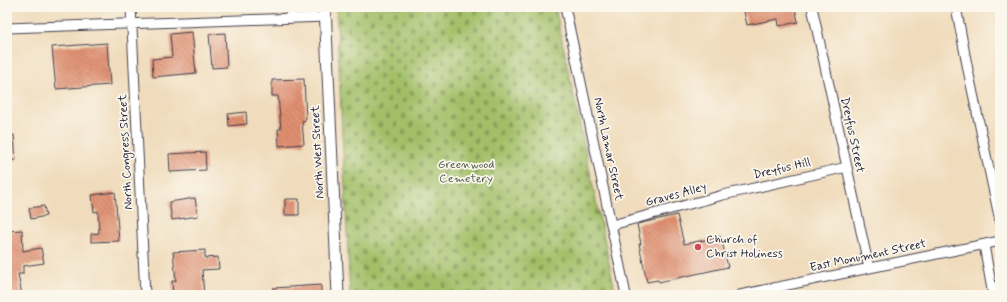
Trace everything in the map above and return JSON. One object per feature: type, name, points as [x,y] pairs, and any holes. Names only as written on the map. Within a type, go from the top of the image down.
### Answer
[{"type":"street","name":"North Congress Street","points":[[131,7],[145,295]]},
{"type":"street","points":[[290,7],[291,18]]},
{"type":"street","name":"North Lamar Street","points":[[565,7],[626,295]]},
{"type":"street","name":"Dreyfus Street","points":[[812,7],[869,268]]},
{"type":"street","points":[[956,7],[969,78],[1000,220]]},
{"type":"street","points":[[7,28],[291,18],[325,12]]},
{"type":"street","name":"North West Street","points":[[325,12],[338,295]]},
{"type":"street","name":"Dreyfus Hill","points":[[723,195],[847,167]]},
{"type":"street","name":"Graves Alley","points":[[612,225],[723,195]]},
{"type":"street","name":"East Monument Street","points":[[742,295],[1000,241]]},
{"type":"street","points":[[984,245],[994,295]]},
{"type":"green space","name":"Greenwood Cemetery","points":[[336,7],[555,7],[616,295],[350,295]]},
{"type":"building","points":[[743,7],[795,7],[798,22],[779,26],[778,19],[747,25]]},
{"type":"building","points":[[192,32],[196,73],[153,77],[152,59],[172,57],[170,34]]},
{"type":"building","points":[[225,33],[227,67],[212,68],[209,34]]},
{"type":"building","points":[[107,43],[110,85],[56,89],[52,47]]},
{"type":"building","points":[[304,79],[306,120],[302,121],[304,144],[279,146],[278,129],[281,129],[278,96],[272,96],[272,80]]},
{"type":"building","points":[[246,112],[247,124],[229,126],[228,114]]},
{"type":"building","points":[[7,135],[14,135],[16,160],[7,161]]},
{"type":"building","points":[[205,152],[206,170],[170,172],[169,154]]},
{"type":"building","points":[[115,192],[119,241],[91,242],[91,234],[99,233],[98,211],[94,212],[92,195]]},
{"type":"building","points":[[195,198],[198,216],[172,220],[169,202]]},
{"type":"building","points":[[285,199],[299,199],[299,215],[285,215]]},
{"type":"building","points":[[44,206],[46,216],[31,219],[29,208]]},
{"type":"building","name":"Church of Christ Holiness","points":[[677,215],[684,244],[721,237],[728,267],[659,282],[658,280],[647,282],[639,244],[641,244],[637,224]]},
{"type":"building","points":[[22,230],[23,251],[41,248],[44,263],[23,266],[23,274],[18,274],[22,295],[7,295],[7,231]]},
{"type":"building","points":[[205,250],[205,258],[218,257],[219,269],[202,270],[204,295],[173,295],[172,281],[176,281],[173,252]]},
{"type":"building","points":[[321,285],[321,295],[273,295],[273,288]]},
{"type":"place","name":"Church of Christ Holiness","points":[[698,247]]}]
